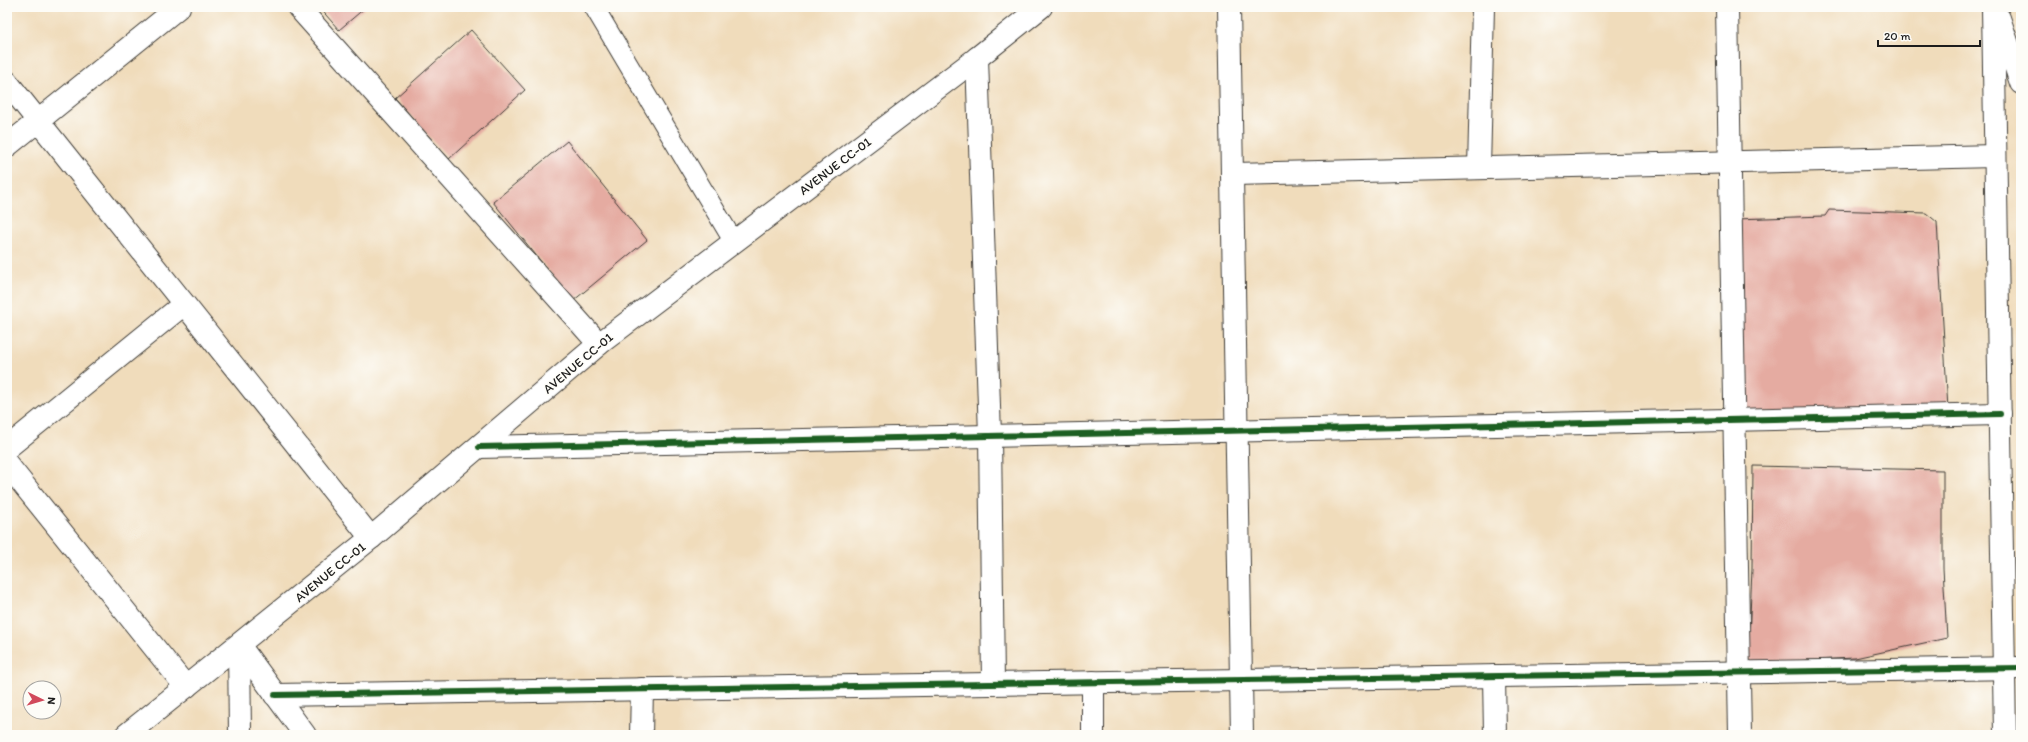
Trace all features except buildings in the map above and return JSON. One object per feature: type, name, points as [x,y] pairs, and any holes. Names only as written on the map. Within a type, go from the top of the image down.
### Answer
[{"type":"street","points":[[7,146],[179,7]]},
{"type":"street","points":[[298,7],[599,344]]},
{"type":"street","name":"AVENUE CC-01","points":[[126,735],[371,538],[599,344],[977,58],[1041,7]]},
{"type":"street","points":[[1229,7],[1242,735]]},
{"type":"street","points":[[1478,168],[1483,7]]},
{"type":"street","points":[[1727,7],[1740,735]]},
{"type":"street","points":[[1994,7],[2021,83]]},
{"type":"street","points":[[1994,7],[2000,414],[2013,668],[2005,735]]},
{"type":"street","points":[[977,58],[990,436],[993,683]]},
{"type":"street","points":[[7,82],[371,538]]},
{"type":"street","points":[[1233,174],[1995,156]]},
{"type":"street","points":[[7,448],[184,304]]},
{"type":"street","points":[[479,447],[2000,414]]},
{"type":"street","points":[[7,464],[186,687]]},
{"type":"street","points":[[239,645],[305,735]]},
{"type":"street","points":[[239,645],[240,735]]},
{"type":"street","points":[[275,695],[2013,668]]},
{"type":"street","points":[[1494,676],[1495,735]]},
{"type":"street","points":[[1093,682],[1093,735]]},
{"type":"street","points":[[642,689],[642,735]]},
{"type":"lane","points":[[594,7],[734,242]]},
{"type":"cycle path","points":[[479,447],[2000,414]]},
{"type":"cycle path","points":[[275,695],[2021,668]]}]
